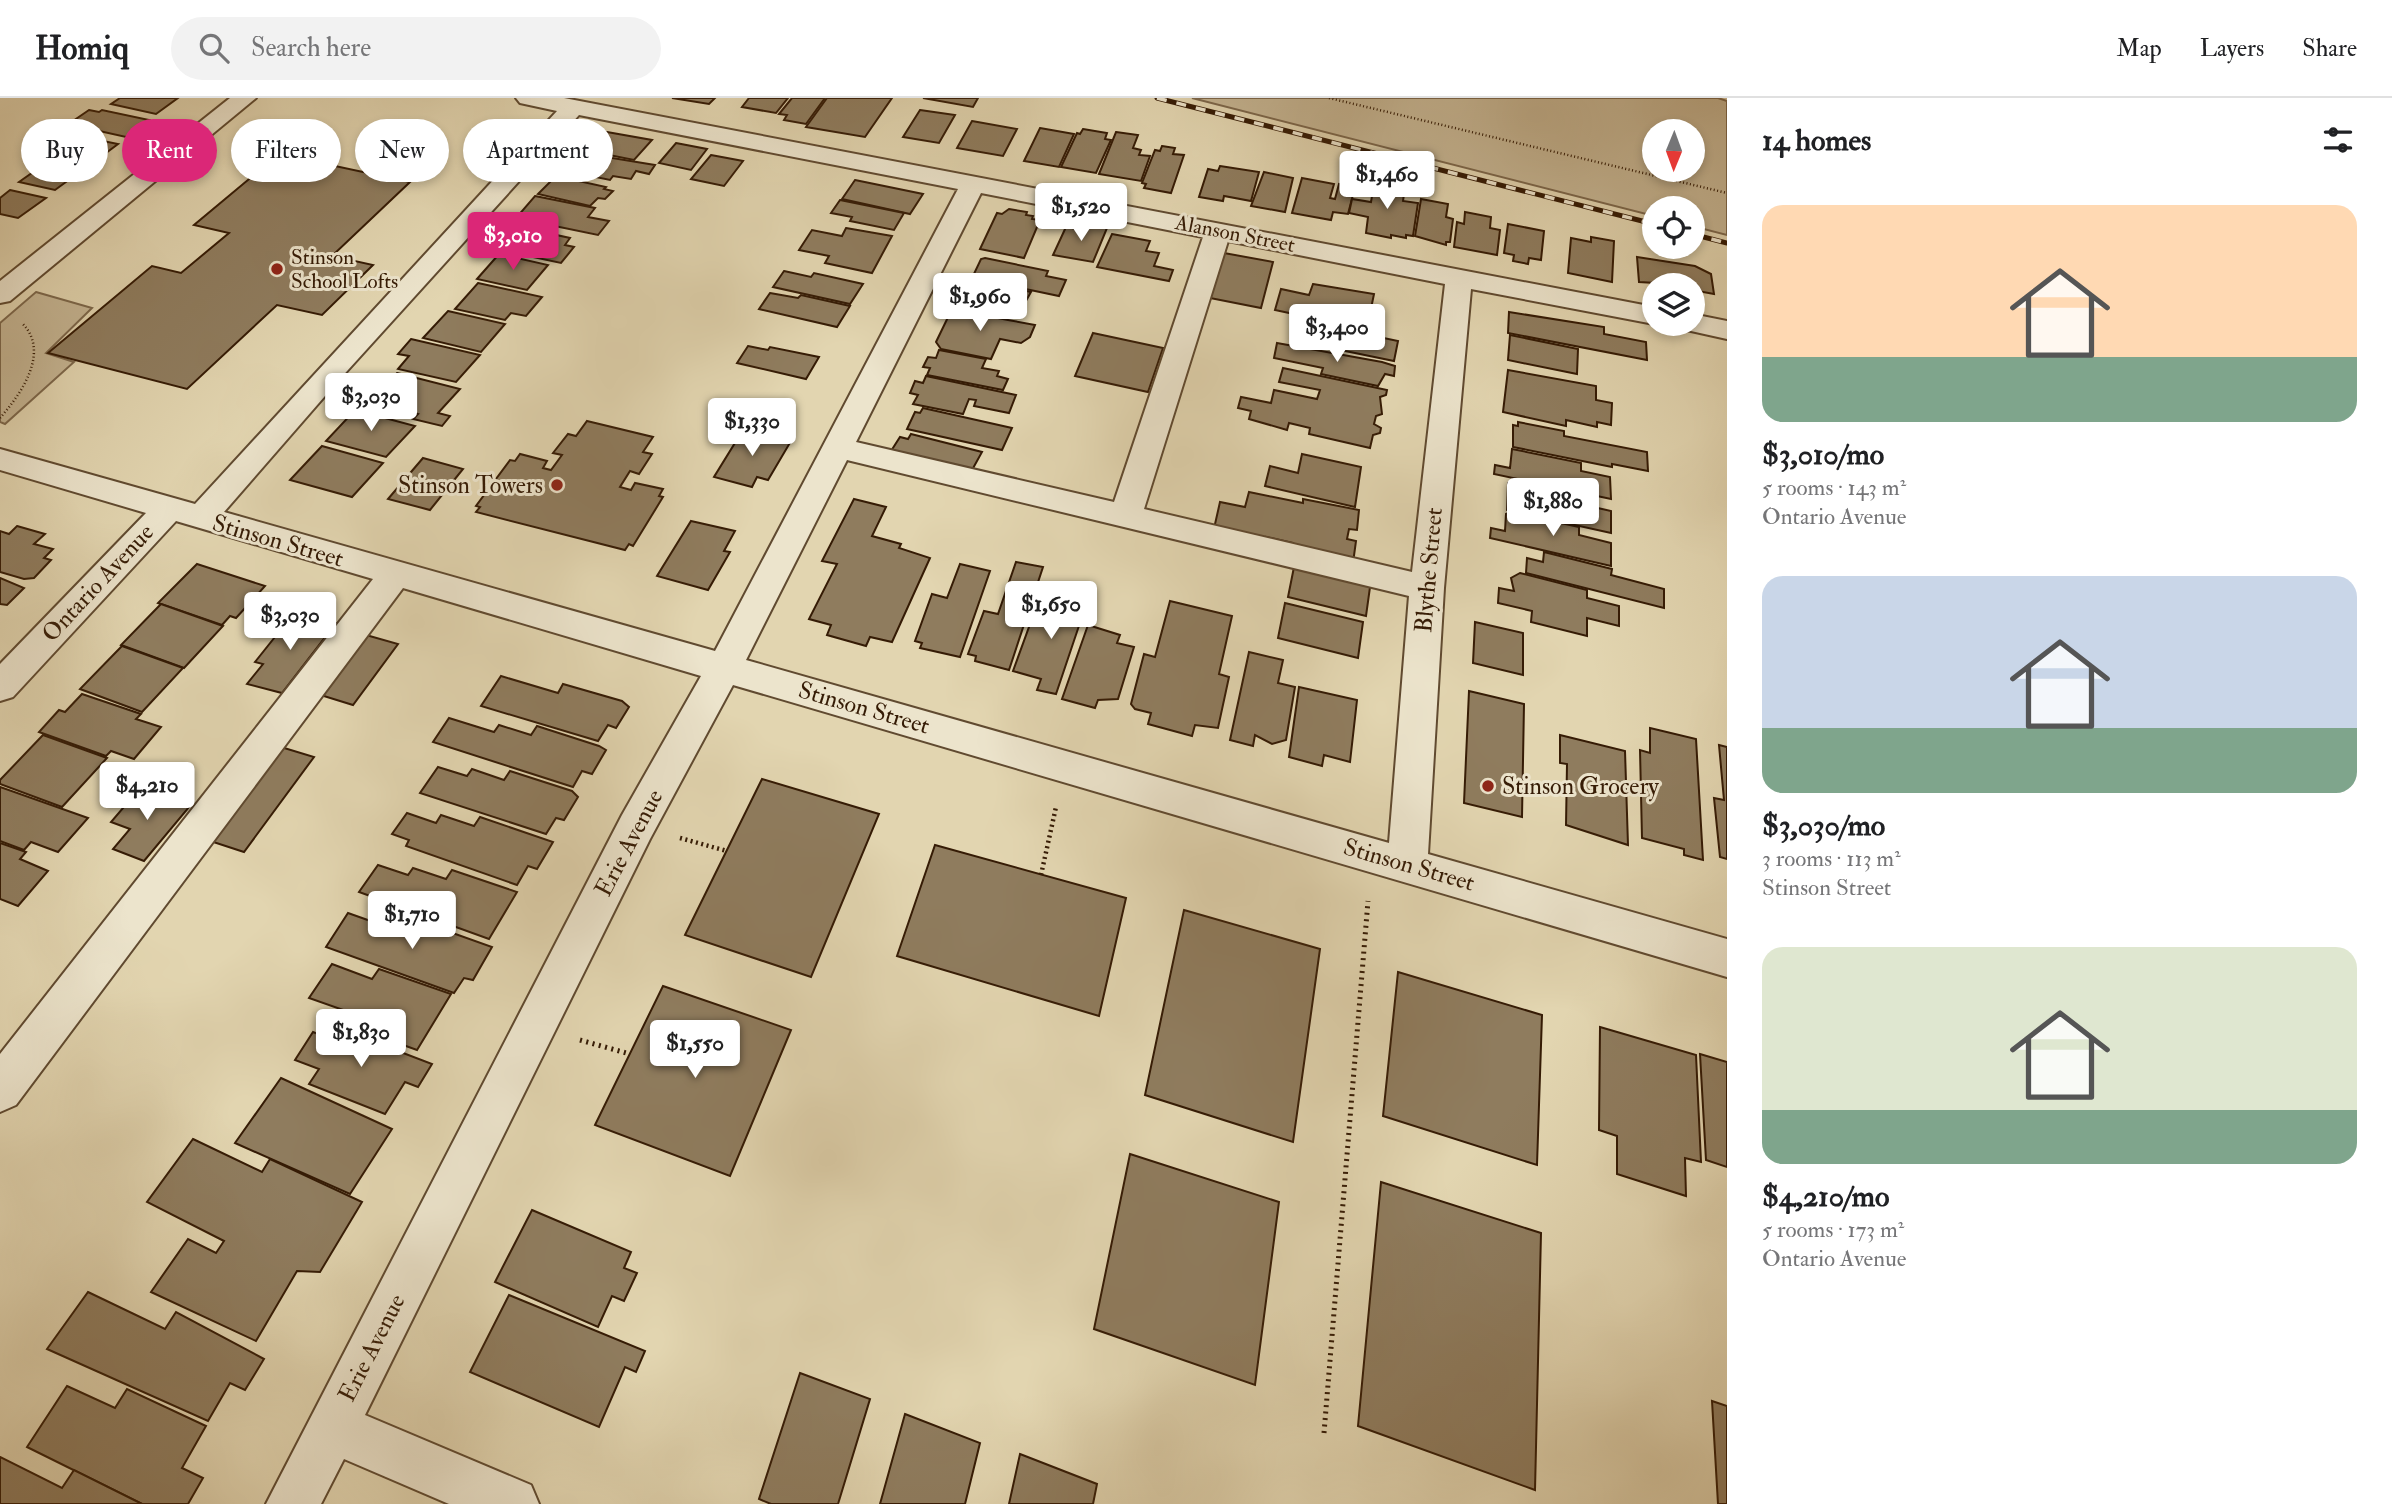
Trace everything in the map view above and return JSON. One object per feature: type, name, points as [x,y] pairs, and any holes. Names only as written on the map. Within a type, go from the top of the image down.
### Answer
[{"type":"street","points":[[0,295],[244,98]]},
{"type":"street","name":"Alanson Street","points":[[528,98],[1642,314]]},
{"type":"street","name":"Ontario Avenue","points":[[0,687],[328,374],[573,107]]},
{"type":"street","name":"Erie Avenue","points":[[293,1504],[636,827],[724,668],[973,184]]},
{"type":"street","points":[[1126,516],[1218,231]]},
{"type":"street","name":"Blythe Street","points":[[1407,865],[1427,588],[1459,277]]},
{"type":"street","points":[[1705,326],[1727,330]]},
{"type":"street","points":[[838,448],[1427,588]]},
{"type":"street","name":"Stinson Street","points":[[0,459],[1727,958]]},
{"type":"street","points":[[0,1090],[395,575]]},
{"type":"street","points":[[332,1427],[512,1504]]},
{"type":"path","points":[[1329,98],[1727,193]]},
{"type":"path","points":[[0,418],[24,388],[31,370],[33,339],[28,327],[20,322]]},
{"type":"path","points":[[1041,875],[1066,765]]},
{"type":"path","points":[[1324,1433],[1372,854]]},
{"type":"shaded area","points":[[1192,98],[1718,98],[1727,101],[1727,235],[1705,229],[1705,196],[1642,196],[1642,213]]},
{"type":"shaded area","points":[[36,292],[92,308],[46,353],[74,362],[5,424],[0,422],[0,323]]},
{"type":"building","points":[[120,98],[178,98],[156,114],[111,104]]},
{"type":"building","points":[[672,98],[715,98],[709,104]]},
{"type":"building","points":[[749,98],[788,98],[776,113],[742,107]]},
{"type":"building","points":[[792,98],[825,98],[806,124],[784,120],[787,115],[779,114]]},
{"type":"building","points":[[827,98],[892,98],[865,137],[806,127]]},
{"type":"building","points":[[923,98],[978,98],[973,107]]},
{"type":"building","points":[[89,110],[102,110],[144,119],[122,119],[122,136],[108,133],[108,119],[76,119]]},
{"type":"building","points":[[920,110],[955,115],[939,143],[903,137]]},
{"type":"building","points":[[972,121],[1017,129],[1003,156],[957,148]]},
{"type":"building","points":[[1040,128],[1074,134],[1059,167],[1024,161]]},
{"type":"building","points":[[1083,129],[1107,133],[1105,139],[1111,140],[1096,173],[1061,167],[1077,133],[1080,134]]},
{"type":"building","points":[[1116,132],[1138,135],[1133,148],[1141,150],[1139,155],[1150,156],[1141,181],[1099,174]]},
{"type":"building","points":[[613,133],[652,140],[634,160],[613,156]]},
{"type":"building","points":[[108,142],[118,144],[108,152]]},
{"type":"building","points":[[676,143],[707,149],[691,170],[659,163]]},
{"type":"building","points":[[1162,146],[1175,148],[1173,154],[1184,155],[1171,193],[1144,188],[1146,184],[1142,183],[1155,150],[1160,151]]},
{"type":"building","points":[[711,155],[743,161],[724,186],[691,179]]},
{"type":"building","points":[[613,158],[655,165],[649,174],[636,171],[631,179],[613,176]]},
{"type":"building","points":[[1220,166],[1259,172],[1251,201],[1224,196],[1223,201],[1199,197],[1208,169],[1218,171]]},
{"type":"building","name":"Stinson School Lofts","points":[[341,167],[355,170],[355,182],[410,182],[332,256],[373,265],[322,315],[277,305],[187,389],[48,353],[152,266],[181,273],[229,233],[194,225],[245,182],[341,182]]},
{"type":"building","points":[[1264,172],[1293,178],[1285,212],[1251,206]]},
{"type":"building","points":[[1302,178],[1334,184],[1330,198],[1335,199],[1339,184],[1355,187],[1348,214],[1333,212],[1331,220],[1292,213]]},
{"type":"building","points":[[855,180],[923,194],[910,214],[842,199]]},
{"type":"building","points":[[21,181],[66,182],[55,190],[19,182]]},
{"type":"building","points":[[1367,181],[1405,187],[1403,201],[1418,203],[1413,236],[1406,235],[1406,238],[1391,235],[1391,238],[1366,233],[1368,217],[1349,213],[1352,199],[1371,202],[1372,196],[1365,195]]},
{"type":"building","points":[[550,182],[583,182],[613,191],[605,199],[598,198],[590,206],[538,194]]},
{"type":"building","points":[[10,190],[46,198],[18,218],[0,214],[0,198]]},
{"type":"building","points":[[535,196],[595,208],[588,217],[609,221],[598,235],[516,218]]},
{"type":"building","points":[[1421,199],[1448,204],[1446,217],[1453,219],[1450,242],[1446,242],[1446,245],[1415,236]]},
{"type":"building","points":[[840,200],[904,213],[894,230],[850,221],[852,217],[831,213]]},
{"type":"building","points":[[1009,209],[1027,212],[1026,215],[1033,216],[1032,219],[1040,220],[1024,258],[980,249],[997,213],[1002,214]]},
{"type":"building","points":[[1465,212],[1491,217],[1490,228],[1500,230],[1497,255],[1454,247],[1457,222],[1464,224]]},
{"type":"building","points":[[1085,224],[1107,228],[1093,262],[1053,255],[1066,227],[1082,230]]},
{"type":"building","points":[[1508,224],[1544,231],[1541,260],[1529,258],[1528,264],[1513,261],[1514,255],[1504,253]]},
{"type":"building","points":[[520,227],[570,238],[565,245],[574,247],[561,263],[500,250]]},
{"type":"building","points":[[846,228],[892,236],[872,273],[825,263],[829,256],[799,250],[812,230],[842,236]]},
{"type":"building","points":[[1112,234],[1150,241],[1146,251],[1159,253],[1154,266],[1173,270],[1169,281],[1097,267]]},
{"type":"building","points":[[1591,237],[1614,241],[1612,282],[1568,273],[1571,238],[1591,242]]},
{"type":"building","points":[[1224,253],[1273,262],[1261,308],[1210,298]]},
{"type":"building","points":[[499,254],[548,265],[527,290],[477,279]]},
{"type":"building","points":[[1637,257],[1695,266],[1711,274],[1714,294],[1705,292],[1705,273],[1642,273],[1642,282],[1639,282]]},
{"type":"building","points":[[981,259],[1048,271],[1046,276],[1066,280],[1059,296],[972,278]]},
{"type":"building","points":[[784,271],[811,277],[814,273],[863,284],[850,304],[773,287]]},
{"type":"building","points":[[974,279],[1031,292],[1018,315],[954,301],[959,292],[966,294]]},
{"type":"building","points":[[478,283],[542,297],[526,316],[511,313],[505,320],[455,309]]},
{"type":"building","points":[[1313,284],[1374,294],[1368,323],[1310,310],[1308,317],[1275,310],[1281,289],[1309,295]]},
{"type":"building","points":[[770,293],[798,298],[801,295],[850,306],[837,327],[759,309]]},
{"type":"building","points":[[952,309],[1035,325],[1030,337],[1021,343],[1000,339],[991,359],[941,349],[936,342]]},
{"type":"building","points":[[448,311],[505,324],[481,352],[423,338]]},
{"type":"building","points":[[1509,312],[1604,327],[1604,334],[1646,342],[1647,360],[1508,333]]},
{"type":"building","points":[[1336,328],[1398,341],[1394,361],[1311,344],[1314,331],[1335,335]]},
{"type":"building","points":[[1093,333],[1163,348],[1148,392],[1075,376]]},
{"type":"building","points":[[1510,335],[1578,349],[1577,374],[1508,360]]},
{"type":"building","points":[[411,339],[480,355],[456,382],[398,369],[409,356],[398,354]]},
{"type":"building","points":[[1277,343],[1382,362],[1395,366],[1394,376],[1385,374],[1378,386],[1321,374],[1323,368],[1274,358]]},
{"type":"building","points":[[748,346],[768,350],[770,347],[819,357],[806,379],[737,363]]},
{"type":"building","points":[[939,350],[986,359],[982,368],[999,371],[997,376],[1008,379],[1003,390],[927,375],[930,368],[923,367],[928,357],[936,358]]},
{"type":"building","points":[[1283,368],[1387,390],[1386,395],[1380,397],[1382,414],[1376,416],[1374,424],[1381,428],[1380,433],[1373,435],[1370,448],[1309,434],[1310,428],[1289,423],[1287,430],[1249,419],[1251,411],[1238,408],[1241,397],[1271,403],[1274,390],[1317,399],[1320,390],[1279,382]]},
{"type":"building","points":[[1508,370],[1596,386],[1596,400],[1612,403],[1611,425],[1597,422],[1597,427],[1566,420],[1566,426],[1503,412]]},
{"type":"building","points":[[397,373],[460,389],[438,413],[450,416],[442,426],[413,419],[418,414],[370,401]]},
{"type":"building","points":[[926,376],[1016,395],[1009,413],[974,406],[976,400],[969,399],[963,414],[913,404],[918,395],[910,393],[915,381],[923,383]]},
{"type":"building","points":[[923,408],[1012,428],[1002,450],[907,429],[915,412],[920,413]]},
{"type":"building","points":[[355,410],[415,426],[386,457],[326,441]]},
{"type":"building","name":"Stinson Towers","points":[[587,421],[653,437],[643,452],[652,454],[639,474],[630,471],[620,487],[631,490],[635,483],[663,489],[659,496],[663,497],[633,546],[629,544],[625,550],[476,512],[480,507],[476,506],[510,460],[515,461],[520,454],[547,461],[543,468],[551,470],[562,455],[553,453],[568,434],[576,436]]},
{"type":"building","points":[[1518,422],[1564,431],[1564,436],[1647,452],[1648,471],[1612,464],[1612,467],[1513,447],[1513,425],[1518,426]]},
{"type":"building","points":[[743,430],[791,441],[768,480],[757,477],[752,487],[714,477]]},
{"type":"building","points":[[911,434],[982,452],[972,470],[891,451],[900,437],[908,439]]},
{"type":"building","points":[[322,446],[383,463],[352,497],[290,480]]},
{"type":"building","points":[[1512,449],[1581,463],[1581,471],[1610,477],[1611,499],[1494,474],[1495,465],[1510,468]]},
{"type":"building","points":[[1302,454],[1361,467],[1355,507],[1265,486],[1270,466],[1298,473]]},
{"type":"building","points":[[423,458],[463,469],[430,510],[388,499]]},
{"type":"building","points":[[1512,481],[1580,496],[1580,504],[1611,511],[1611,533],[1507,510],[1508,483]]},
{"type":"building","points":[[1249,492],[1303,503],[1303,499],[1359,510],[1357,530],[1349,529],[1347,539],[1356,541],[1353,563],[1292,549],[1293,543],[1266,537],[1265,544],[1213,533],[1220,502],[1245,507]]},
{"type":"building","points":[[854,499],[886,507],[872,536],[901,544],[899,548],[930,558],[892,642],[870,637],[866,646],[827,635],[831,625],[809,619],[837,564],[822,561]]},
{"type":"building","points":[[1511,512],[1579,527],[1579,535],[1611,543],[1611,566],[1490,538],[1491,528],[1505,531],[1506,514]]},
{"type":"building","points":[[691,521],[735,531],[724,551],[730,552],[708,590],[657,576]]},
{"type":"building","points":[[17,526],[45,534],[34,544],[53,549],[44,558],[51,560],[34,578],[24,579],[0,572],[0,531],[9,534]]},
{"type":"building","points":[[1544,552],[1612,569],[1611,575],[1664,589],[1664,608],[1526,573],[1527,558],[1543,562]]},
{"type":"building","points":[[1016,562],[1043,567],[1009,670],[975,661],[976,656],[968,654],[984,611],[998,614]]},
{"type":"building","points":[[1295,562],[1371,580],[1366,616],[1288,597]]},
{"type":"building","points":[[197,564],[265,586],[236,618],[230,616],[222,625],[158,603]]},
{"type":"building","points":[[960,564],[990,571],[960,657],[920,648],[922,643],[915,641],[932,594],[947,598]]},
{"type":"building","points":[[1520,573],[1587,590],[1587,598],[1619,606],[1619,626],[1587,618],[1587,636],[1531,622],[1532,611],[1498,603],[1499,588],[1514,591],[1511,578]]},
{"type":"building","points":[[0,578],[24,588],[7,605],[0,604]]},
{"type":"building","points":[[1061,592],[1088,599],[1056,694],[1037,690],[1041,679],[1013,671],[1037,605],[1054,610]]},
{"type":"building","points":[[1170,601],[1232,616],[1219,674],[1229,677],[1218,728],[1195,725],[1192,736],[1148,724],[1151,713],[1135,709],[1131,704],[1144,654],[1155,657]]},
{"type":"building","points":[[1285,603],[1363,622],[1358,658],[1278,638]]},
{"type":"building","points":[[161,604],[223,626],[184,668],[121,645]]},
{"type":"building","points":[[295,612],[336,623],[282,693],[247,684],[263,664],[255,662]]},
{"type":"building","points":[[1475,622],[1523,633],[1523,675],[1473,663]]},
{"type":"building","points":[[1088,625],[1120,635],[1117,643],[1134,647],[1118,699],[1098,700],[1095,708],[1062,699]]},
{"type":"building","points":[[359,633],[398,644],[353,705],[314,693]]},
{"type":"building","points":[[122,646],[183,668],[142,712],[80,689]]},
{"type":"building","points":[[1249,652],[1283,660],[1278,683],[1295,687],[1286,740],[1272,744],[1255,735],[1253,746],[1230,740]]},
{"type":"building","points":[[501,676],[558,693],[563,684],[622,701],[629,707],[616,728],[608,725],[598,741],[481,706]]},
{"type":"building","points":[[1299,687],[1357,700],[1350,762],[1324,755],[1322,766],[1289,757]]},
{"type":"building","points":[[1469,691],[1524,704],[1522,817],[1464,803]]},
{"type":"building","points":[[82,694],[141,714],[136,719],[161,727],[134,759],[111,751],[106,756],[39,732],[59,710],[65,712]]},
{"type":"building","points":[[449,718],[494,732],[499,725],[531,735],[537,726],[606,750],[592,774],[582,771],[573,787],[433,742]]},
{"type":"building","points":[[1650,728],[1696,739],[1703,860],[1684,855],[1684,849],[1642,838],[1640,750],[1650,753]]},
{"type":"building","points":[[43,735],[107,758],[62,807],[0,784],[0,780]]},
{"type":"building","points":[[1560,735],[1625,751],[1628,845],[1566,825],[1567,764],[1560,763]]},
{"type":"building","points":[[271,744],[314,757],[244,852],[198,837]]},
{"type":"building","points":[[1719,745],[1727,747],[1727,859],[1720,857],[1714,798],[1724,800]]},
{"type":"building","points":[[438,767],[467,776],[472,769],[504,780],[510,771],[572,791],[578,797],[564,820],[556,818],[546,834],[420,793]]},
{"type":"building","points":[[762,779],[879,814],[811,977],[685,935]]},
{"type":"building","points":[[0,787],[88,818],[58,852],[31,842],[24,850],[0,841]]},
{"type":"building","points":[[141,787],[190,806],[144,861],[113,849],[130,829],[111,822]]},
{"type":"building","points":[[407,813],[436,823],[441,815],[474,826],[480,817],[553,842],[537,869],[528,866],[517,885],[406,846],[409,840],[392,834]]},
{"type":"building","points":[[0,843],[26,852],[20,859],[48,871],[18,906],[0,899]]},
{"type":"building","points":[[935,845],[1126,898],[1099,1016],[897,956]]},
{"type":"building","points":[[378,865],[408,875],[413,868],[446,879],[452,870],[517,892],[489,939],[359,892]]},
{"type":"building","points":[[1184,910],[1320,949],[1293,1142],[1145,1095]]},
{"type":"building","points":[[348,913],[410,935],[419,921],[492,947],[473,980],[464,978],[454,993],[326,947]]},
{"type":"building","points":[[332,964],[372,979],[379,969],[451,994],[417,1050],[342,1023],[349,1012],[309,998]]},
{"type":"building","points":[[1398,972],[1542,1015],[1537,1165],[1383,1116]]},
{"type":"building","points":[[663,986],[791,1030],[730,1176],[595,1125]]},
{"type":"building","points":[[1600,1027],[1696,1055],[1701,1162],[1685,1158],[1686,1196],[1617,1174],[1617,1136],[1599,1130]]},
{"type":"building","points":[[343,1030],[432,1064],[418,1087],[405,1082],[385,1114],[309,1084],[319,1069],[295,1060],[313,1032],[336,1041]]},
{"type":"building","points":[[1700,1054],[1727,1062],[1727,1167],[1706,1160]]},
{"type":"building","points":[[281,1078],[392,1129],[350,1194],[235,1143]]},
{"type":"building","points":[[193,1139],[262,1172],[270,1159],[362,1202],[320,1272],[297,1271],[256,1341],[151,1292],[188,1239],[216,1253],[224,1241],[147,1202]]},
{"type":"building","points":[[1130,1154],[1279,1202],[1255,1385],[1094,1329]]},
{"type":"building","points":[[1381,1182],[1541,1233],[1535,1490],[1358,1426]]},
{"type":"building","points":[[532,1210],[631,1252],[624,1268],[637,1273],[624,1301],[612,1296],[598,1327],[495,1282]]},
{"type":"building","points":[[88,1292],[165,1329],[176,1312],[264,1359],[245,1390],[230,1383],[208,1421],[47,1349]]},
{"type":"building","points":[[509,1295],[645,1351],[636,1372],[625,1367],[599,1427],[470,1372]]},
{"type":"building","points":[[800,1373],[870,1399],[838,1504],[771,1504],[759,1499]]},
{"type":"building","points":[[67,1386],[115,1408],[127,1389],[206,1426],[182,1468],[203,1478],[188,1504],[142,1504],[27,1447]]},
{"type":"building","points":[[1712,1401],[1727,1406],[1727,1504],[1718,1504]]},
{"type":"building","points":[[905,1414],[980,1443],[965,1504],[880,1504]]},
{"type":"building","points":[[1020,1454],[1097,1484],[1093,1504],[1009,1504]]},
{"type":"building","points":[[0,1457],[62,1488],[74,1470],[142,1504],[0,1504]]},
{"type":"railway","points":[[1157,98],[1642,221]]},
{"type":"railway","points":[[1705,237],[1727,243]]},
{"type":"place","name":"Stinson School Lofts","points":[[277,269]]},
{"type":"place","name":"Stinson Towers","points":[[557,485]]},
{"type":"place","name":"Stinson Grocery","points":[[1488,786]]}]
